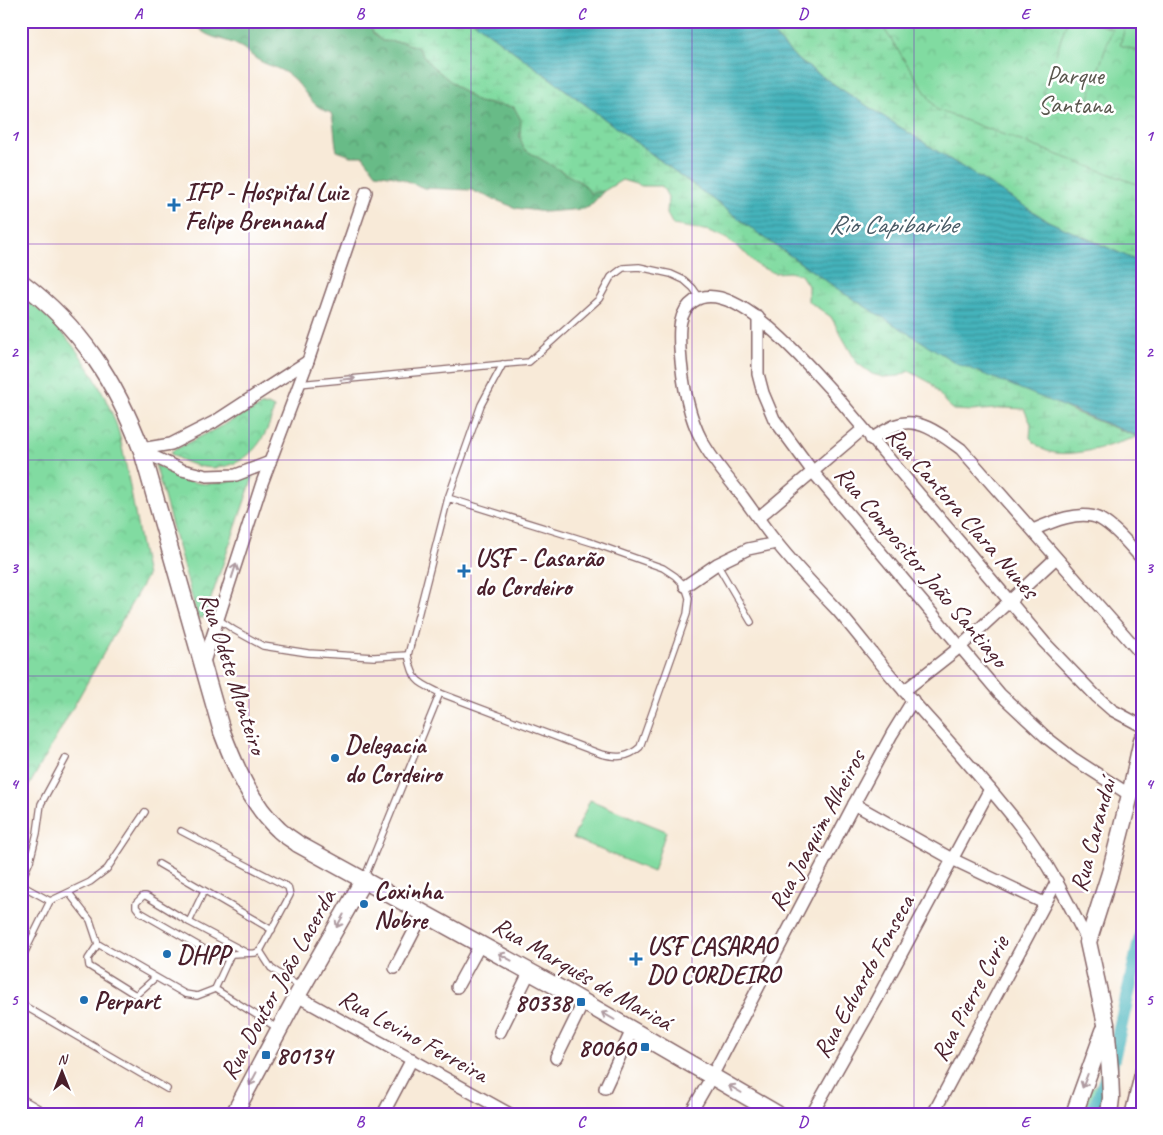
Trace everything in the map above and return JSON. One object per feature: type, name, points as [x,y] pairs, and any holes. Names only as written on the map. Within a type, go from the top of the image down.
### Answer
[{"type":"main road","name":"Rua Odete Monteiro","points":[[21,282],[45,300],[77,332],[112,384],[131,424],[141,450],[222,732],[234,763],[249,792],[279,830],[298,844],[364,879]]},
{"type":"main road","name":"Rua Carandaí","points":[[1088,942],[1110,873],[1142,740]]},
{"type":"main road","name":"Rua Marquês de Maricá","points":[[364,879],[584,1001],[777,1114]]},
{"type":"main road","name":"Rua Doutor João Lacerda","points":[[234,1114],[364,879]]},
{"type":"main road","points":[[1088,942],[1106,1020],[1105,1049],[1110,1072],[1111,1098],[1109,1114]]},
{"type":"main road","points":[[1074,1114],[1105,1049]]},
{"type":"street","points":[[203,667],[270,462],[308,361],[366,192]]},
{"type":"street","name":"Rua Cantora Clara Nunes","points":[[700,298],[715,296],[727,300],[758,317],[803,359],[1045,643],[1112,710],[1142,726]]},
{"type":"street","points":[[700,298],[688,306],[681,316],[680,345],[682,379],[702,440],[720,468],[776,543],[990,790],[1036,847],[1057,881],[1088,942]]},
{"type":"street","name":"Rua Compositor João Santiago","points":[[758,317],[758,374],[763,394],[774,419],[813,472],[1000,694],[1048,738],[1098,776],[1130,795]]},
{"type":"street","points":[[141,450],[171,444],[214,422],[308,361]]},
{"type":"street","points":[[871,439],[898,424],[912,424],[927,427],[961,449],[1142,655]]},
{"type":"street","points":[[758,518],[863,429]]},
{"type":"street","points":[[141,450],[182,470],[207,476],[236,475],[270,462]]},
{"type":"street","points":[[1033,530],[1057,519],[1086,516],[1098,518],[1118,535],[1142,560]]},
{"type":"street","points":[[686,586],[717,564],[748,549],[776,543]]},
{"type":"street","points":[[904,691],[960,647],[1056,558]]},
{"type":"street","name":"Rua Joaquim Alheiros","points":[[690,1114],[712,1076],[854,804],[913,700]]},
{"type":"street","name":"Rua Eduardo Fonseca","points":[[812,1114],[990,790]]},
{"type":"street","points":[[854,804],[952,859],[1044,903]]},
{"type":"street","name":"Rua Pierre Curie","points":[[933,1114],[1057,881]]},
{"type":"street","points":[[395,968],[424,912]]},
{"type":"street","points":[[457,987],[480,944]]},
{"type":"street","points":[[500,1032],[530,971]]},
{"type":"street","name":"Rua Levino Ferreira","points":[[300,992],[412,1059],[510,1114]]},
{"type":"street","points":[[556,1058],[584,1001]]},
{"type":"street","points":[[605,1088],[632,1030]]},
{"type":"street","points":[[383,1114],[412,1059]]},
{"type":"street","points":[[1131,1114],[1142,1068]]},
{"type":"lane","points":[[299,384],[529,362],[599,299],[610,277],[623,268],[639,267],[671,274],[684,280],[700,298]]},
{"type":"lane","points":[[448,498],[593,543],[654,565],[675,576],[686,586],[689,598],[684,623],[640,747],[626,756],[613,757],[601,754],[440,693],[418,682],[412,674],[408,656],[448,498],[481,405],[503,364]]},
{"type":"lane","points":[[717,564],[751,622]]},
{"type":"lane","points":[[218,619],[263,646],[308,653],[374,657],[408,656]]},
{"type":"lane","points":[[364,879],[440,693]]},
{"type":"lane","points":[[50,902],[21,883],[30,861],[37,833],[41,804],[66,758]]},
{"type":"lane","points":[[21,960],[50,902],[90,882],[107,869],[145,812]]},
{"type":"lane","points":[[70,893],[90,920],[98,944],[185,994],[198,996],[215,990],[232,954],[248,954],[260,951],[290,895],[288,887],[181,831]]},
{"type":"lane","points":[[159,864],[272,930]]},
{"type":"lane","points":[[188,922],[204,891]]},
{"type":"lane","points":[[228,959],[211,953],[140,912],[136,907],[136,903],[143,896],[146,896],[188,922],[248,954]]},
{"type":"lane","points":[[98,944],[88,959],[89,966],[134,994],[137,994],[155,978]]},
{"type":"lane","points":[[260,951],[271,968],[300,992]]},
{"type":"lane","points":[[215,990],[279,1030]]},
{"type":"lane","points":[[21,1004],[167,1088]]},
{"type":"lane","points":[[21,1098],[47,1114]]},
{"type":"green space","points":[[160,21],[191,21],[171,28]]},
{"type":"green space","points":[[192,21],[369,21],[373,33],[382,41],[402,42],[417,47],[431,65],[478,102],[514,107],[521,120],[520,137],[524,149],[585,185],[590,193],[604,191],[589,207],[545,212],[516,208],[471,190],[424,188],[395,176],[376,173],[363,156],[351,156],[337,151],[331,113],[316,105],[293,78],[283,71],[258,60],[242,47],[208,35]]},
{"type":"green space","points":[[369,21],[473,21],[755,231],[845,294],[1072,411],[1138,437],[1077,453],[1053,453],[1042,449],[1030,438],[1031,424],[1024,409],[954,410],[946,403],[931,383],[909,371],[899,376],[883,377],[872,374],[857,363],[831,317],[808,301],[808,286],[801,275],[789,272],[774,273],[758,266],[727,239],[710,231],[673,225],[667,214],[668,197],[662,186],[642,186],[622,180],[604,191],[590,193],[585,185],[524,149],[520,137],[521,120],[514,107],[478,102],[431,65],[417,47],[402,42],[382,41],[373,33]]},
{"type":"green space","points":[[760,21],[888,21],[1142,179],[1142,263],[1048,221],[954,162],[798,60]]},
{"type":"green space","name":"Parque Santana","points":[[881,21],[1142,21],[1142,186],[937,110],[881,24]]},
{"type":"green space","points":[[1067,21],[1087,21],[1112,29],[1086,107],[1043,93]]},
{"type":"green space","points":[[1127,21],[1142,21],[1142,52],[1120,45]]},
{"type":"green space","points":[[21,295],[47,317],[69,341],[89,368],[111,411],[118,429],[123,451],[147,576],[21,800]]},
{"type":"green space","points":[[268,405],[274,408],[260,442],[249,454],[236,462],[222,467],[206,467],[189,463],[171,454],[172,451],[261,406]]},
{"type":"green space","points":[[155,464],[180,478],[201,483],[212,484],[250,475],[253,477],[203,618],[199,618],[197,615]]},
{"type":"green space","points":[[590,800],[666,831],[653,872],[573,838]]},
{"type":"green space","points":[[1100,1083],[1102,1085],[1099,1114],[1078,1114],[1091,1088]]},
{"type":"water","name":"Rio Capibaribe","points":[[473,21],[760,21],[798,60],[954,162],[1048,221],[1142,263],[1142,438],[956,363],[845,294],[755,231]]},
{"type":"waterway","points":[[1093,1114],[1113,1059],[1142,932]]},
{"type":"place","name":"IFP - Hospital Luiz Felipe Brennand","points":[[174,205]]},
{"type":"place","name":"USF - Casarão do Cordeiro","points":[[464,571]]},
{"type":"place","name":"Delegacia do Cordeiro","points":[[335,758]]},
{"type":"place","name":"Coxinha Nobre","points":[[364,904]]},
{"type":"place","name":"DHPP","points":[[167,954]]},
{"type":"place","name":"USF CASARAO DO CORDEIRO","points":[[636,959]]},
{"type":"place","name":"Perpart","points":[[84,1000]]},
{"type":"place","name":"80338","points":[[581,1002]]},
{"type":"place","name":"80060","points":[[645,1047]]},
{"type":"place","name":"80134","points":[[266,1055]]}]
